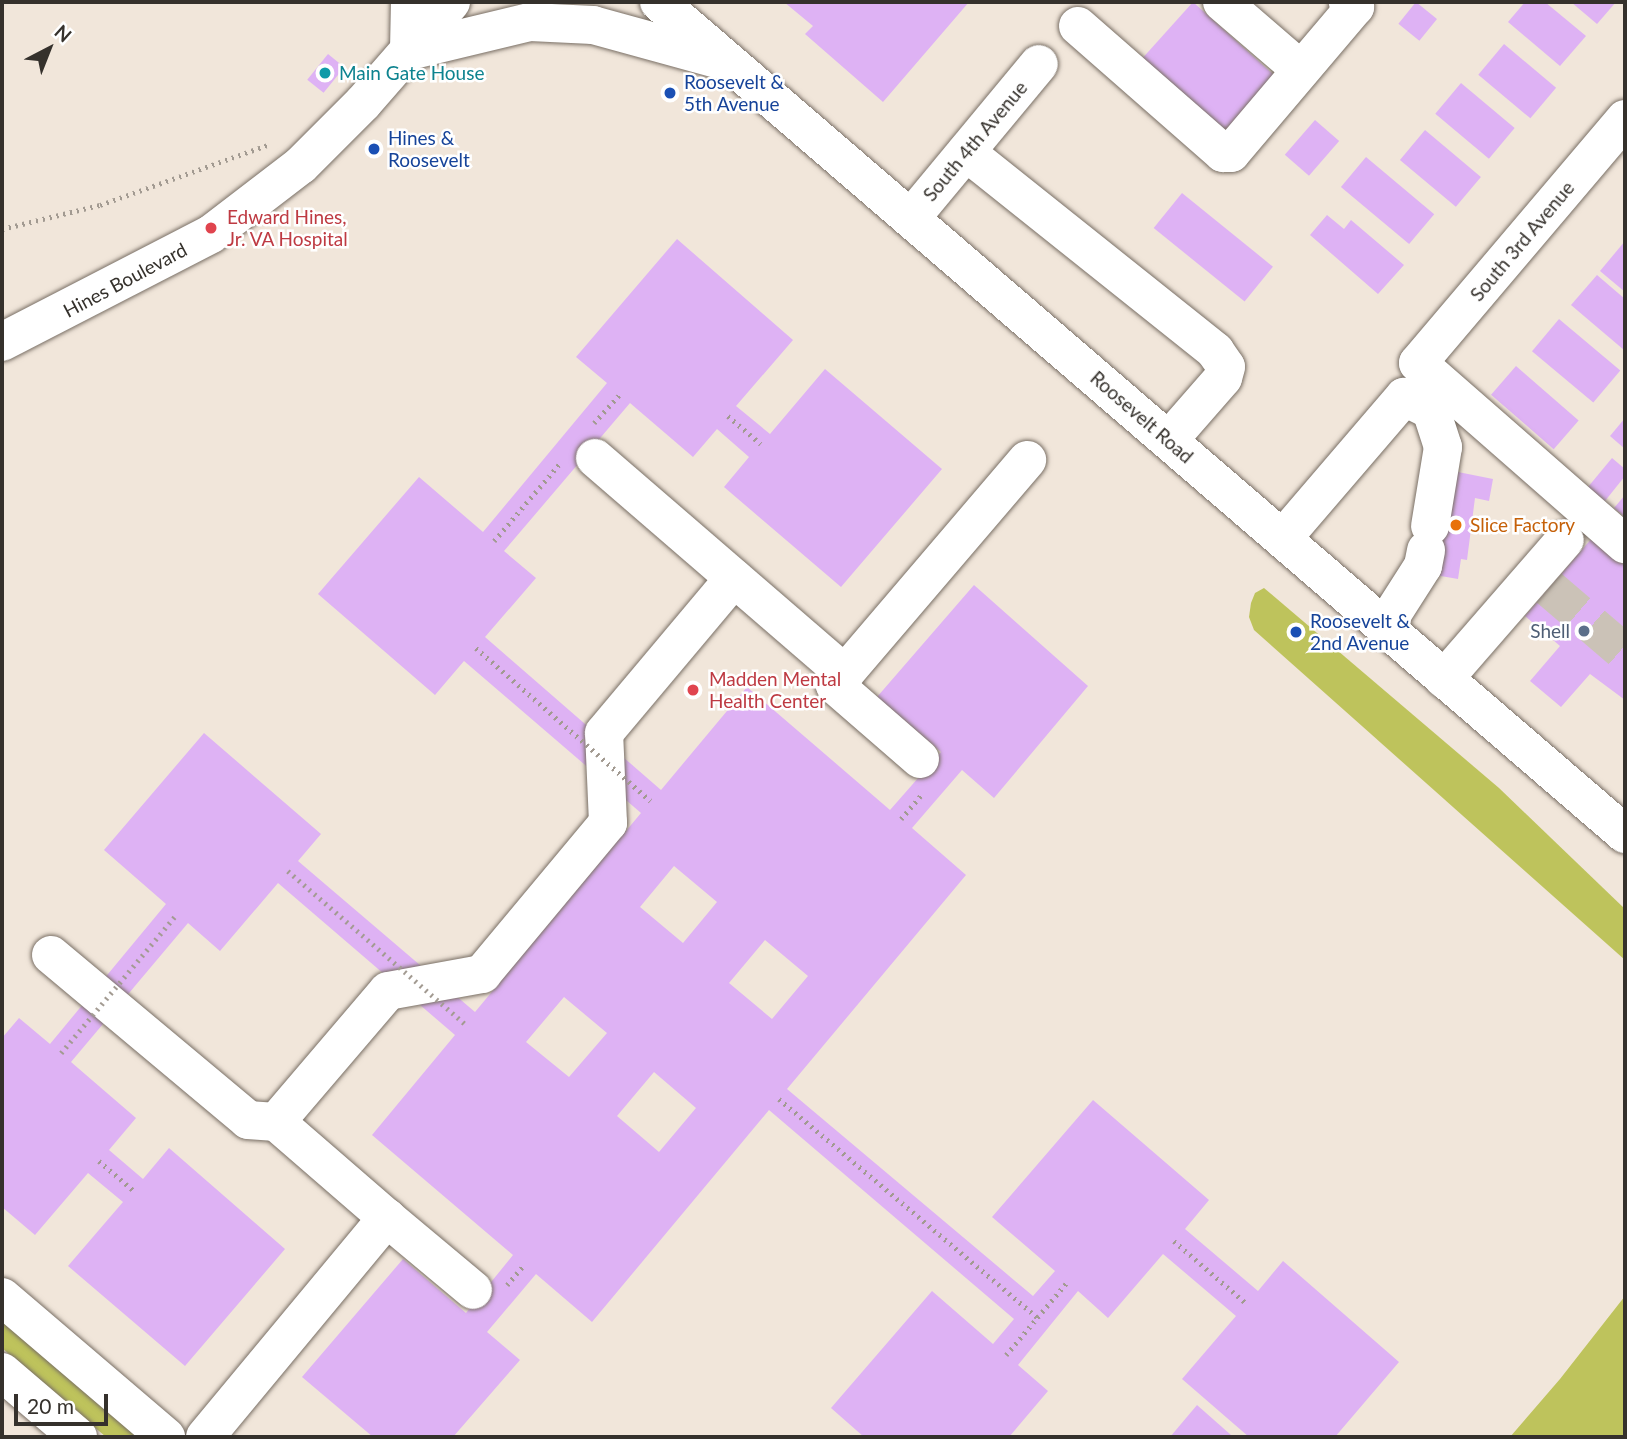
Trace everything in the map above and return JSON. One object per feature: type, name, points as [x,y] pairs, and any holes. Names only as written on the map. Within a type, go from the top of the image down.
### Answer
[{"type":"main road","points":[[410,2],[409,51],[530,22],[593,25],[730,63]]},
{"type":"main road","name":"Hines Boulevard","points":[[2,342],[211,234],[300,165],[409,51],[451,2]]},
{"type":"main road","name":"Roosevelt Road","points":[[659,2],[1625,834]]},
{"type":"main road","points":[[1222,2],[1301,70]]},
{"type":"main road","points":[[1070,33],[1223,153],[1231,153],[1354,4]]},
{"type":"main road","name":"South 4th Avenue","points":[[911,218],[1070,33]]},
{"type":"main road","name":"South 3rd Avenue","points":[[1625,119],[1418,363],[1625,544]]},
{"type":"main road","points":[[966,152],[1215,351],[1226,367],[1223,378],[1169,440]]},
{"type":"main road","points":[[1283,538],[1404,397],[1431,410],[1443,446],[1423,566],[1384,627]]},
{"type":"main road","points":[[584,447],[845,674]]},
{"type":"main road","points":[[920,759],[835,685],[1027,460]]},
{"type":"main road","points":[[1444,679],[1542,582],[1565,540]]},
{"type":"main road","points":[[276,1122],[388,991],[482,974],[608,822],[604,733],[734,578]]},
{"type":"main road","points":[[51,956],[248,1120],[276,1122],[473,1290]]},
{"type":"main road","points":[[205,1437],[387,1218]]},
{"type":"main road","points":[[2,1297],[166,1437]]},
{"type":"main road","points":[[2,1372],[78,1437]]},
{"type":"path","points":[[2,229],[100,205],[280,141]]},
{"type":"path","points":[[494,541],[584,447],[620,394]]},
{"type":"path","points":[[728,416],[761,443]]},
{"type":"path","points":[[475,648],[651,801]]},
{"type":"path","points":[[288,872],[465,1024]]},
{"type":"path","points":[[61,1053],[177,914]]},
{"type":"path","points":[[779,1099],[1037,1317]]},
{"type":"path","points":[[99,1161],[133,1190]]},
{"type":"path","points":[[1174,1241],[1247,1304]]},
{"type":"path","points":[[1006,1355],[1067,1282]]},
{"type":"green space","points":[[1264,588],[1499,788],[1625,909],[1625,960],[1254,630],[1249,617],[1251,603],[1255,593]]},
{"type":"green space","points":[[1625,1296],[1625,1437],[1510,1437],[1560,1379]]},
{"type":"green space","points":[[2,1313],[135,1435],[134,1437],[106,1437],[2,1348]]},
{"type":"building","points":[[784,2],[969,2],[883,102],[805,34],[813,26]]},
{"type":"building","points":[[1193,2],[1279,80],[1220,145],[1134,67]]},
{"type":"building","points":[[1416,2],[1437,19],[1419,41],[1398,24]]},
{"type":"building","points":[[1525,2],[1545,2],[1586,36],[1560,66],[1508,22]]},
{"type":"building","points":[[1571,2],[1616,2],[1597,24]]},
{"type":"building","points":[[1504,44],[1556,88],[1530,118],[1478,75]]},
{"type":"building","name":"Main Gate House","points":[[328,54],[344,67],[324,93],[307,80]]},
{"type":"building","points":[[1461,83],[1515,128],[1489,159],[1435,114]]},
{"type":"building","points":[[1315,120],[1339,141],[1309,176],[1285,155]]},
{"type":"building","points":[[1425,130],[1481,177],[1456,207],[1400,160]]},
{"type":"building","points":[[1366,157],[1434,214],[1409,244],[1341,187]]},
{"type":"building","points":[[1182,193],[1273,267],[1245,302],[1154,228]]},
{"type":"building","points":[[1327,215],[1344,229],[1351,220],[1404,265],[1378,294],[1310,235]]},
{"type":"building","points":[[677,239],[793,340],[736,406],[770,434],[825,369],[942,469],[841,587],[724,487],[749,457],[717,429],[693,457],[630,403],[504,551],[536,578],[485,637],[661,790],[747,687],[890,810],[941,752],[877,697],[974,585],[1088,686],[994,798],[962,770],[912,828],[966,875],[787,1089],[1033,1296],[1055,1271],[992,1217],[1093,1100],[1209,1200],[1185,1229],[1258,1291],[1283,1261],[1399,1362],[1335,1437],[1249,1437],[1182,1379],[1236,1316],[1163,1254],[1108,1318],[1078,1291],[1018,1365],[1048,1391],[1009,1437],[864,1437],[831,1408],[932,1291],[993,1344],[1014,1319],[769,1110],[592,1322],[536,1274],[487,1332],[520,1360],[453,1437],[373,1437],[302,1377],[403,1259],[466,1313],[513,1255],[372,1135],[455,1035],[278,883],[220,951],[188,923],[71,1062],[136,1118],[109,1150],[143,1179],[169,1148],[285,1249],[185,1366],[68,1266],[123,1202],[88,1173],[35,1235],[2,1207],[2,1038],[19,1018],[50,1044],[166,904],[104,850],[204,733],[321,834],[298,861],[475,1012],[641,813],[464,661],[435,695],[318,594],[419,477],[483,532],[607,383],[576,357]],"holes":[[[674,866],[717,902],[683,943],[640,907]],[[765,940],[808,976],[772,1019],[729,983]],[[564,997],[607,1033],[569,1077],[526,1042]],[[654,1072],[696,1108],[659,1152],[617,1116]]]},
{"type":"building","points":[[1625,241],[1625,292],[1600,271]]},
{"type":"building","points":[[1597,275],[1625,299],[1624,350],[1571,305]]},
{"type":"building","points":[[1559,319],[1620,370],[1593,403],[1532,351]]},
{"type":"building","points":[[1516,366],[1579,420],[1554,449],[1491,395]]},
{"type":"building","points":[[1625,418],[1625,449],[1610,436]]},
{"type":"building","points":[[1612,458],[1625,469],[1625,476],[1605,501],[1588,487]]},
{"type":"building","name":"Slice Factory","points":[[1453,471],[1493,479],[1489,501],[1475,498],[1467,560],[1461,559],[1458,579],[1435,575]]},
{"type":"building","points":[[1625,495],[1625,517],[1614,508]]},
{"type":"building","name":"Shell","points":[[1592,538],[1625,566],[1625,700],[1590,674],[1561,707],[1530,681],[1560,646],[1525,616]]},
{"type":"building","points":[[1197,1405],[1231,1435],[1170,1437]]},
{"type":"tunnel","points":[[1549,588],[1625,653]]},
{"type":"place","name":"Main Gate House","points":[[325,73]]},
{"type":"place","name":"Roosevelt & 5th Avenue","points":[[670,93]]},
{"type":"place","name":"Hines & Roosevelt","points":[[374,149]]},
{"type":"place","name":"Edward Hines, Jr. VA Hospital","points":[[211,228]]},
{"type":"place","name":"Slice Factory","points":[[1456,525]]},
{"type":"place","name":"Shell","points":[[1584,631]]},
{"type":"place","name":"Roosevelt & 2nd Avenue","points":[[1296,632]]},
{"type":"place","name":"Madden Mental Health Center","points":[[693,690]]}]
